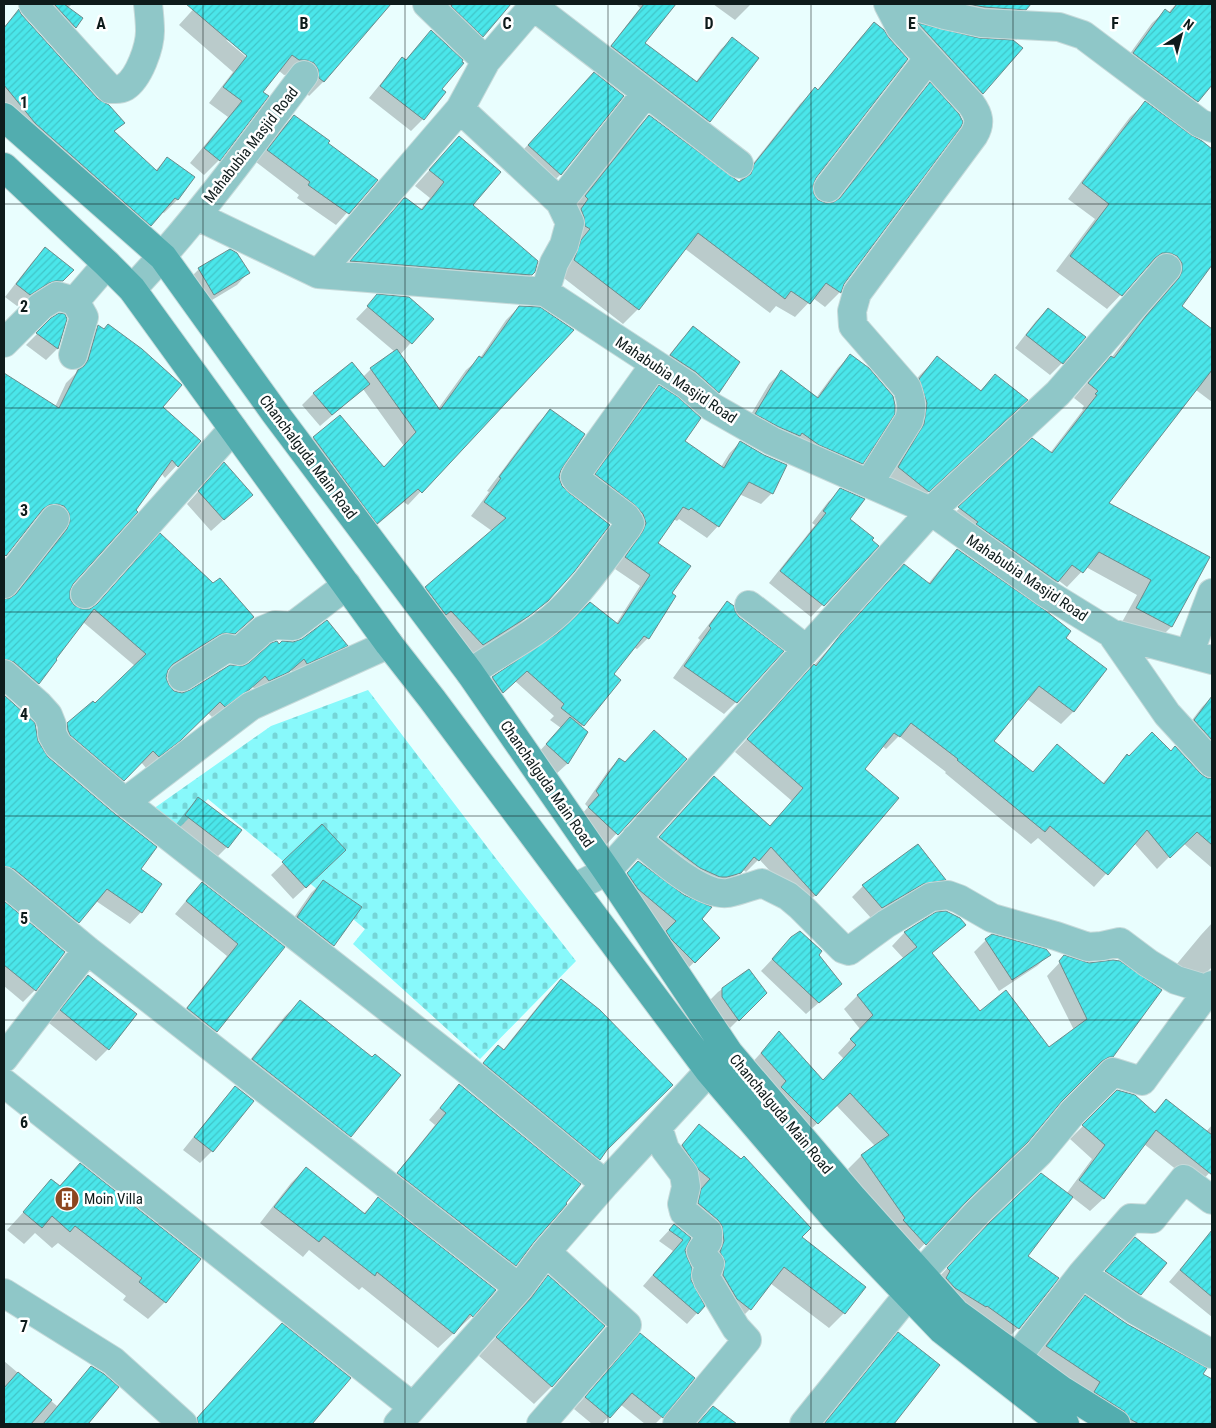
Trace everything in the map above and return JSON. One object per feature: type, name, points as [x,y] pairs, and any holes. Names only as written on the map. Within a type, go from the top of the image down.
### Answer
[{"type":"main road","name":"Chanchalguda Main Road","points":[[4,117],[163,257],[275,413],[470,673],[607,871],[729,1053],[852,1197],[915,1284],[942,1330],[1048,1413],[1065,1424]]},
{"type":"main road","name":"Chanchalguda Main Road","points":[[4,167],[132,289],[346,586],[574,888],[709,1072],[833,1216],[915,1284],[1064,1391],[1116,1424]]},
{"type":"street","points":[[32,4],[110,89],[118,90],[125,87],[132,80],[146,56],[150,33],[148,4]]},
{"type":"street","points":[[427,4],[486,61]]},
{"type":"street","points":[[869,484],[909,420],[912,400],[907,388],[853,326],[852,311],[857,293],[978,127],[979,118],[977,112],[900,27],[888,4]]},
{"type":"street","points":[[907,4],[982,23],[1060,27],[1083,35],[1200,123],[1212,128]]},
{"type":"street","points":[[318,274],[460,109],[486,61],[534,5],[739,164]]},
{"type":"street","points":[[828,188],[928,59]]},
{"type":"street","name":"Mahabubia Masjid Road","points":[[132,289],[163,257],[197,216],[304,75]]},
{"type":"street","points":[[560,202],[646,93]]},
{"type":"street","points":[[460,109],[560,202],[570,224],[564,245],[554,263],[546,292]]},
{"type":"street","name":"Mahabubia Masjid Road","points":[[197,216],[318,274],[546,292],[687,385],[712,407],[772,441],[931,511],[1046,593],[1111,634],[1201,657]]},
{"type":"street","points":[[75,301],[107,264]]},
{"type":"street","points":[[574,888],[607,871],[931,511],[1058,393],[1167,268]]},
{"type":"street","points":[[4,343],[41,306],[57,296],[75,301],[84,316],[73,355]]},
{"type":"street","points":[[470,673],[490,658],[525,639],[558,613],[582,587],[630,523],[626,517],[575,477],[655,364]]},
{"type":"street","points":[[85,594],[233,429]]},
{"type":"street","points":[[4,584],[55,518]]},
{"type":"street","points":[[182,678],[227,648],[238,651],[263,630],[275,625],[293,626],[346,586]]},
{"type":"street","points":[[1201,657],[1212,592]]},
{"type":"street","points":[[749,605],[806,649]]},
{"type":"street","points":[[1111,634],[1167,714],[1212,763]]},
{"type":"street","points":[[125,802],[251,706],[389,644]]},
{"type":"street","points":[[4,674],[48,715],[52,725],[52,734],[58,745],[125,802],[467,1070],[605,1184]]},
{"type":"street","points":[[636,838],[686,880],[714,892],[727,893],[762,883],[788,896],[812,916],[843,949],[849,951],[886,924],[930,897],[948,895],[959,899],[992,918],[1088,947],[1120,942],[1148,963],[1176,980],[1210,987],[1142,1080],[1113,1072],[1073,1112],[1039,1153],[978,1212],[915,1284],[804,1424]]},
{"type":"street","points":[[4,881],[87,950],[519,1288]]},
{"type":"street","points":[[4,1058],[87,950]]},
{"type":"street","points":[[4,1083],[406,1416],[519,1288],[546,1252],[605,1184],[729,1053]]},
{"type":"street","points":[[658,1127],[665,1149],[684,1174],[686,1187],[682,1204],[684,1212],[708,1232],[708,1241],[702,1251],[704,1258],[710,1264],[706,1275],[708,1281],[736,1328],[747,1340],[677,1424]]},
{"type":"street","points":[[1017,1357],[1082,1274],[1131,1218],[1152,1219],[1184,1179],[1212,1200]]},
{"type":"street","points":[[541,1424],[627,1325],[546,1252]]},
{"type":"street","points":[[1082,1274],[1135,1310],[1212,1354]]},
{"type":"street","points":[[4,1293],[113,1361],[183,1424]]},
{"type":"green space","points":[[368,690],[576,961],[480,1059],[353,944],[365,929],[208,799],[176,831],[153,809],[271,726]]},
{"type":"building","points":[[54,4],[64,4],[83,18],[76,28]]},
{"type":"building","points":[[186,4],[391,4],[324,82],[319,78],[318,69],[314,63],[299,60],[292,55],[263,92],[269,96],[220,161],[204,148],[242,101],[223,87],[247,56]]},
{"type":"building","points":[[453,4],[511,4],[483,37],[451,6]]},
{"type":"building","points":[[644,4],[676,4],[645,43],[697,82],[732,37],[759,58],[710,122],[611,46]]},
{"type":"building","points":[[967,4],[1031,4],[1026,10]]},
{"type":"building","points":[[1177,4],[1212,4],[1212,85],[1198,102],[1133,53],[1165,9],[1170,13]]},
{"type":"building","points":[[19,9],[21,14],[98,99],[109,105],[125,123],[114,131],[157,171],[167,157],[195,177],[178,200],[175,198],[151,226],[35,123],[4,85],[4,28]]},
{"type":"building","points":[[874,22],[884,30],[908,59],[816,178],[813,186],[814,194],[818,200],[826,203],[834,202],[840,198],[930,82],[959,114],[963,122],[844,284],[841,293],[826,283],[810,304],[791,291],[785,299],[698,233],[639,310],[574,260],[581,240],[590,229],[585,226],[581,209],[588,199],[585,196],[649,115],[739,182],[751,174],[754,164],[815,87],[818,90]]},
{"type":"building","points":[[918,23],[979,38],[1013,40],[1023,48],[983,94]]},
{"type":"building","points":[[431,30],[464,63],[442,89],[446,92],[424,120],[380,86],[402,57],[406,60]]},
{"type":"building","points":[[594,72],[624,96],[561,175],[528,145]]},
{"type":"building","points":[[1145,101],[1212,149],[1212,265],[1182,306],[1212,329],[1212,370],[1109,503],[1210,557],[1172,627],[1136,608],[1151,580],[1099,552],[1083,573],[1072,565],[1058,582],[976,524],[978,522],[958,507],[1032,438],[1052,453],[1097,395],[1095,394],[1098,391],[1088,383],[1111,356],[1114,358],[1146,316],[1179,278],[1182,271],[1182,263],[1177,256],[1170,253],[1162,253],[1155,258],[1122,296],[1070,256],[1109,204],[1082,183]]},
{"type":"building","points":[[294,115],[378,180],[349,214],[308,185],[310,182],[267,150]]},
{"type":"building","points":[[459,136],[501,172],[473,205],[538,261],[535,272],[532,275],[350,261],[404,198],[422,210],[444,182],[429,170]]},
{"type":"building","points":[[45,247],[74,270],[63,281],[49,283],[30,295],[16,284]]},
{"type":"building","points":[[230,249],[237,253],[250,273],[214,295],[198,268]]},
{"type":"building","points":[[377,294],[409,297],[434,319],[412,344],[367,306]]},
{"type":"building","points":[[519,306],[540,307],[574,330],[422,493],[418,489],[377,524],[313,437],[340,415],[384,467],[416,432],[370,368],[397,349],[440,410],[479,356],[482,358]]},
{"type":"building","points":[[1048,308],[1086,337],[1063,364],[1026,335]]},
{"type":"building","points":[[59,313],[65,314],[67,319],[58,349],[36,333]]},
{"type":"building","points":[[108,324],[142,349],[182,385],[163,407],[201,441],[178,467],[172,460],[136,510],[138,512],[73,584],[70,591],[70,599],[74,605],[82,609],[90,609],[97,604],[160,533],[213,583],[220,578],[254,617],[235,634],[225,633],[219,635],[173,664],[168,670],[166,678],[174,691],[182,693],[190,690],[230,665],[243,666],[271,643],[277,641],[279,644],[282,641],[293,642],[302,639],[327,620],[348,646],[307,664],[304,659],[289,672],[269,681],[265,676],[225,707],[220,702],[180,741],[159,757],[153,751],[124,781],[70,735],[67,723],[93,701],[95,703],[146,654],[94,609],[39,684],[14,662],[4,659],[4,599],[16,594],[67,529],[70,521],[69,513],[64,506],[57,504],[49,505],[43,509],[6,556],[4,554],[4,373],[59,408],[78,370],[88,360],[98,325],[104,329]]},
{"type":"building","points":[[693,326],[740,362],[719,393],[696,372],[670,355]]},
{"type":"building","points":[[850,354],[869,368],[893,396],[895,405],[895,414],[863,464],[819,445],[802,433],[800,436],[755,414],[781,370],[818,398]]},
{"type":"building","points":[[937,356],[981,391],[995,374],[1028,400],[929,492],[898,467],[924,424],[927,403],[919,379]]},
{"type":"building","points":[[352,362],[370,384],[332,415],[313,393]]},
{"type":"building","points":[[659,385],[678,397],[701,418],[685,441],[724,468],[740,441],[764,455],[787,465],[773,494],[749,482],[719,527],[691,508],[689,510],[683,507],[658,543],[691,566],[672,593],[676,596],[649,639],[644,636],[614,674],[621,680],[584,726],[561,708],[564,704],[527,671],[503,693],[492,677],[558,633],[590,602],[618,624],[650,575],[625,557],[643,531],[646,523],[643,514],[635,505],[595,474]]},
{"type":"building","points":[[550,409],[585,434],[561,470],[559,477],[562,486],[610,525],[574,572],[548,601],[529,616],[483,645],[451,611],[446,615],[425,587],[506,518],[484,502],[501,478],[499,477]]},
{"type":"building","points":[[224,462],[253,495],[224,520],[198,491]]},
{"type":"building","points":[[840,488],[865,499],[850,519],[874,538],[872,540],[879,546],[824,606],[780,571],[826,513],[823,511]]},
{"type":"building","points":[[957,549],[1046,611],[1071,631],[1066,638],[1107,669],[1074,712],[1039,686],[994,741],[1033,772],[1057,744],[1104,784],[1127,754],[1129,756],[1152,732],[1171,751],[1175,746],[1201,774],[1207,778],[1212,778],[1212,845],[1197,832],[1170,858],[1147,830],[1108,875],[1050,826],[1045,832],[958,759],[911,723],[900,737],[894,733],[865,769],[899,798],[816,896],[771,847],[759,861],[754,857],[741,873],[720,877],[700,868],[659,837],[714,776],[770,826],[803,788],[747,739],[814,664],[816,666],[841,634],[904,564],[930,584]]},
{"type":"building","points":[[727,601],[734,606],[739,617],[784,651],[737,703],[684,666],[711,628],[709,626]]},
{"type":"building","points":[[4,695],[35,723],[38,741],[48,757],[157,847],[141,869],[162,884],[142,913],[107,889],[79,923],[14,869],[4,866]]},
{"type":"building","points":[[1212,696],[1212,740],[1194,720]]},
{"type":"building","points":[[570,717],[588,732],[568,764],[546,744]]},
{"type":"building","points":[[654,730],[687,759],[618,835],[588,807],[599,795],[596,791],[619,758],[625,762]]},
{"type":"building","points":[[198,797],[242,830],[228,848],[185,815]]},
{"type":"building","points":[[322,824],[346,850],[306,888],[282,862]]},
{"type":"building","points":[[918,844],[946,880],[923,884],[882,908],[862,885]]},
{"type":"building","points":[[638,861],[684,895],[712,907],[702,919],[720,938],[695,963],[671,939],[666,931],[676,921],[638,889],[627,873]]},
{"type":"building","points":[[323,880],[362,907],[334,946],[297,917]]},
{"type":"building","points":[[202,882],[285,947],[217,1032],[187,1008],[238,944],[186,901]]},
{"type":"building","points":[[4,901],[65,952],[36,991],[4,965]]},
{"type":"building","points":[[946,911],[960,918],[966,925],[932,953],[980,1011],[1006,990],[1049,1047],[1087,1019],[1059,961],[1064,955],[1089,963],[1120,961],[1162,990],[1113,1057],[1102,1061],[1062,1101],[1028,1142],[967,1201],[926,1245],[903,1220],[905,1218],[861,1155],[889,1135],[850,1093],[818,1124],[781,1087],[786,1081],[761,1053],[779,1031],[823,1080],[856,1045],[850,1039],[873,1015],[857,995],[917,947],[904,932],[936,912]]},
{"type":"building","points":[[800,931],[822,951],[819,955],[842,984],[819,1003],[772,959],[791,937]]},
{"type":"building","points":[[992,934],[1046,949],[1051,955],[1012,980],[985,939]]},
{"type":"building","points":[[749,969],[767,993],[739,1021],[722,997],[722,988]]},
{"type":"building","points":[[88,975],[137,1014],[109,1050],[60,1010]]},
{"type":"building","points":[[561,979],[600,1010],[673,1085],[607,1150],[600,1160],[483,1063],[498,1045],[504,1050]]},
{"type":"building","points":[[300,1000],[372,1057],[375,1054],[401,1075],[351,1137],[252,1059]]},
{"type":"building","points":[[459,1084],[581,1184],[516,1266],[397,1173],[446,1113],[440,1108]]},
{"type":"building","points":[[235,1086],[254,1101],[213,1152],[194,1137]]},
{"type":"building","points":[[1117,1090],[1135,1095],[1155,1113],[1166,1099],[1212,1135],[1212,1175],[1156,1130],[1104,1199],[1079,1180],[1105,1145],[1082,1125]]},
{"type":"building","points":[[699,1124],[741,1159],[744,1156],[811,1228],[802,1237],[866,1287],[845,1314],[784,1267],[751,1310],[737,1299],[723,1275],[725,1261],[720,1252],[724,1241],[722,1226],[718,1220],[698,1203],[701,1189],[710,1179],[699,1170],[682,1145]]},
{"type":"building","points":[[80,1163],[201,1259],[166,1303],[139,1282],[142,1278],[75,1226],[70,1232],[52,1216],[42,1228],[23,1212],[51,1179],[60,1186]]},
{"type":"building","points":[[306,1167],[365,1214],[378,1197],[496,1290],[473,1317],[470,1314],[454,1334],[377,1272],[375,1276],[324,1236],[319,1242],[274,1207]]},
{"type":"building","points":[[1041,1173],[1073,1197],[1028,1256],[1059,1278],[1019,1329],[987,1306],[955,1288],[946,1278],[950,1271],[947,1268],[989,1223]]},
{"type":"building","points":[[674,1224],[691,1238],[685,1250],[692,1268],[691,1280],[705,1306],[698,1314],[653,1275],[683,1240],[669,1230]]},
{"type":"building","points":[[1212,1230],[1212,1297],[1180,1270]]},
{"type":"building","points":[[1135,1237],[1167,1263],[1141,1295],[1105,1271]]},
{"type":"building","points":[[548,1275],[605,1326],[552,1387],[496,1337],[531,1298]]},
{"type":"building","points":[[1085,1295],[1127,1324],[1207,1368],[1203,1374],[1212,1379],[1212,1424],[1139,1424],[1130,1419],[1124,1411],[1094,1392],[1100,1382],[1046,1346]]},
{"type":"building","points":[[282,1323],[351,1378],[312,1424],[198,1424],[197,1418]]},
{"type":"building","points":[[898,1332],[940,1365],[894,1424],[824,1424]]},
{"type":"building","points":[[640,1333],[695,1378],[663,1418],[632,1393],[610,1418],[585,1397]]},
{"type":"building","points":[[91,1366],[119,1387],[88,1424],[43,1424]]},
{"type":"building","points":[[18,1372],[52,1400],[31,1424],[4,1424],[4,1388]]},
{"type":"building","points":[[713,1406],[737,1424],[697,1424]]},
{"type":"place","name":"Moin Villa","points":[[67,1199]]}]
